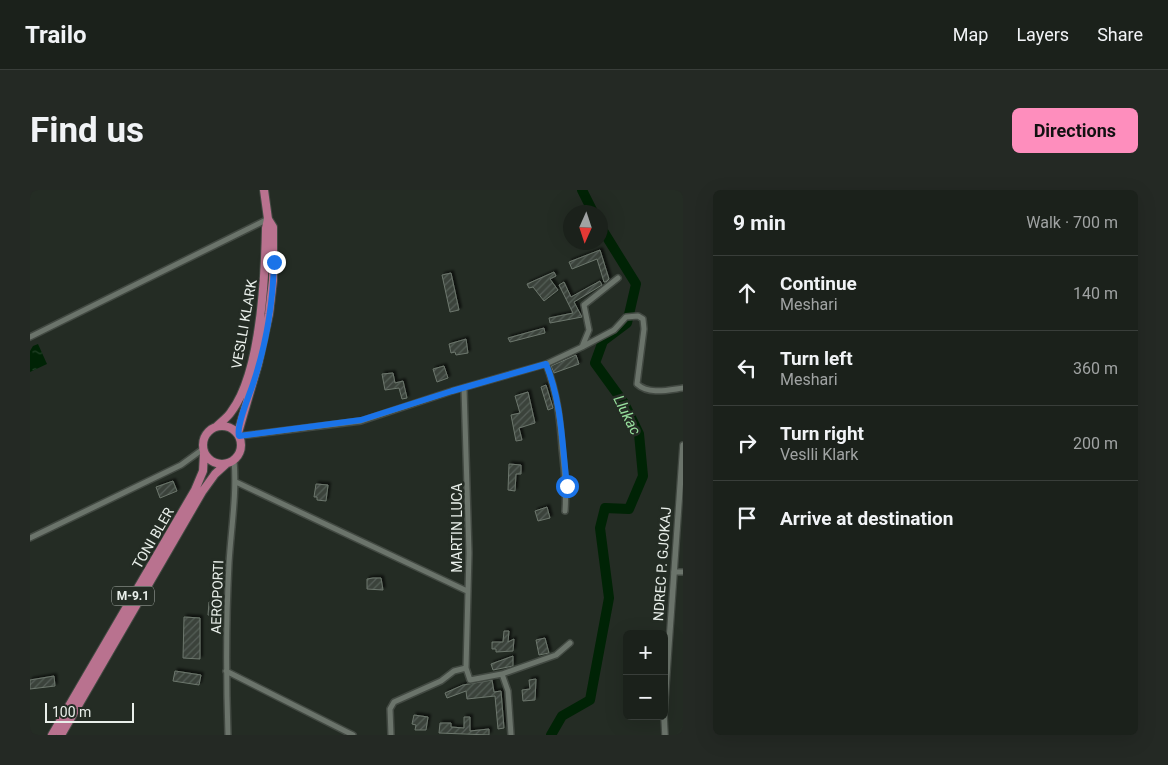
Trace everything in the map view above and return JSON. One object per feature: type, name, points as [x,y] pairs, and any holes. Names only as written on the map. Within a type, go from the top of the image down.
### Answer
[{"type":"main road","name":"VESLLI KLARK","points":[[217,426],[232,412],[241,395],[251,362],[263,296],[268,219],[264,190]]},
{"type":"main road","name":"VESLLI KLARK","points":[[239,435],[258,364],[272,298],[273,227],[268,219]]},
{"type":"main road","points":[[217,426],[230,427],[239,435]]},
{"type":"main road","name":"M-9.1","points":[[203,451],[204,436],[210,429],[217,426]]},
{"type":"main road","name":"M-9.1","points":[[226,464],[234,460],[241,449],[239,435]]},
{"type":"main road","points":[[203,451],[213,462],[226,464]]},
{"type":"main road","name":"TONI BLER","points":[[52,735],[196,490],[203,471],[203,451]]},
{"type":"main road","name":"TONI BLER","points":[[61,735],[202,492],[215,474],[226,464]]},
{"type":"street","points":[[30,337],[268,219]]},
{"type":"street","points":[[582,347],[589,330],[584,305],[618,278]]},
{"type":"street","points":[[239,435],[361,420],[546,364],[614,330],[626,317],[638,316],[643,319],[644,329],[637,384],[643,389],[652,391],[683,388]]},
{"type":"street","points":[[546,364],[555,387],[560,411],[567,486],[565,511]]},
{"type":"street","name":"MARTIN LUCA","points":[[464,388],[468,483],[466,668]]},
{"type":"street","name":"NDREC P. GJOKAJ","points":[[667,675],[683,445]]},
{"type":"street","points":[[30,538],[181,465],[203,451]]},
{"type":"street","name":"AEROPORTI","points":[[228,735],[226,671],[229,562],[236,482],[234,460]]},
{"type":"street","points":[[236,482],[467,591]]},
{"type":"street","points":[[674,572],[683,572]]},
{"type":"street","points":[[391,735],[390,709],[394,702],[440,681],[454,671],[466,668],[470,680],[502,674],[556,655],[570,643]]},
{"type":"street","points":[[226,671],[353,735]]},
{"type":"street","points":[[502,674],[508,691],[512,735]]},
{"type":"street","name":"NDREC P. GJOKAJ","points":[[664,720],[665,735]]},
{"type":"water","points":[[38,344],[47,364],[30,372],[30,351],[33,346]]},
{"type":"building","points":[[600,250],[609,279],[604,282],[597,259],[572,269],[569,262]]},
{"type":"building","points":[[554,272],[556,276],[550,279],[558,290],[544,301],[533,287],[529,288],[527,284]]},
{"type":"building","points":[[451,273],[459,310],[450,312],[442,275]]},
{"type":"building","points":[[600,281],[602,285],[574,302],[582,317],[550,323],[549,318],[573,313],[559,285],[564,282],[571,297]]},
{"type":"building","points":[[544,328],[545,333],[510,342],[508,338]]},
{"type":"building","points":[[466,339],[468,353],[456,355],[455,352],[451,353],[449,344]]},
{"type":"building","points":[[576,355],[579,364],[554,373],[551,366]]},
{"type":"building","points":[[444,366],[448,378],[437,382],[433,369]]},
{"type":"building","points":[[393,373],[395,383],[403,381],[407,398],[402,399],[399,388],[385,390],[382,374]]},
{"type":"building","points":[[546,385],[553,408],[548,410],[541,387]]},
{"type":"building","points":[[528,392],[535,423],[519,428],[522,440],[516,441],[511,415],[520,413],[515,396]]},
{"type":"building","points":[[509,464],[521,465],[521,474],[516,474],[515,491],[508,490]]},
{"type":"building","points":[[173,481],[177,491],[160,498],[156,487]]},
{"type":"building","points":[[316,484],[328,485],[326,501],[317,500],[317,497],[314,497]]},
{"type":"building","points":[[547,507],[550,518],[538,521],[535,511]]},
{"type":"building","points":[[381,578],[383,590],[367,589],[367,579]]},
{"type":"building","points":[[209,602],[220,603],[220,612],[216,611],[216,616],[208,615]]},
{"type":"building","points":[[184,617],[200,618],[200,659],[183,658]]},
{"type":"building","points":[[504,631],[509,631],[508,642],[514,639],[513,651],[496,652],[496,649],[492,649],[492,642],[503,642]]},
{"type":"building","points":[[545,638],[549,653],[539,655],[536,640]]},
{"type":"building","points":[[513,656],[513,666],[493,670],[491,664]]},
{"type":"building","points":[[175,671],[201,675],[199,685],[173,681]]},
{"type":"building","points":[[54,676],[55,686],[30,689],[30,680]]},
{"type":"building","points":[[536,679],[535,700],[523,701],[522,690],[530,689],[529,680]]},
{"type":"building","points":[[492,680],[494,692],[501,691],[504,728],[498,729],[495,696],[467,699],[466,691],[447,698],[445,693],[463,685]]},
{"type":"building","points":[[414,715],[428,717],[426,730],[415,730],[416,725],[412,724]]},
{"type":"building","points":[[464,717],[470,717],[470,731],[489,729],[489,735],[439,733],[440,723],[451,723],[451,727],[464,728]]},
{"type":"waterway","name":"Llukac","points":[[582,190],[590,205]]},
{"type":"waterway","name":"Llukac","points":[[551,735],[562,716],[590,700],[609,598],[600,528],[605,508],[629,509],[643,476],[639,434],[624,403],[595,363],[603,341],[627,323],[636,284],[608,239]]},
{"type":"route","points":[[274,262],[269,314],[254,381],[240,423],[239,436],[361,420],[395,408],[546,364],[555,387],[560,411],[567,486]]}]
